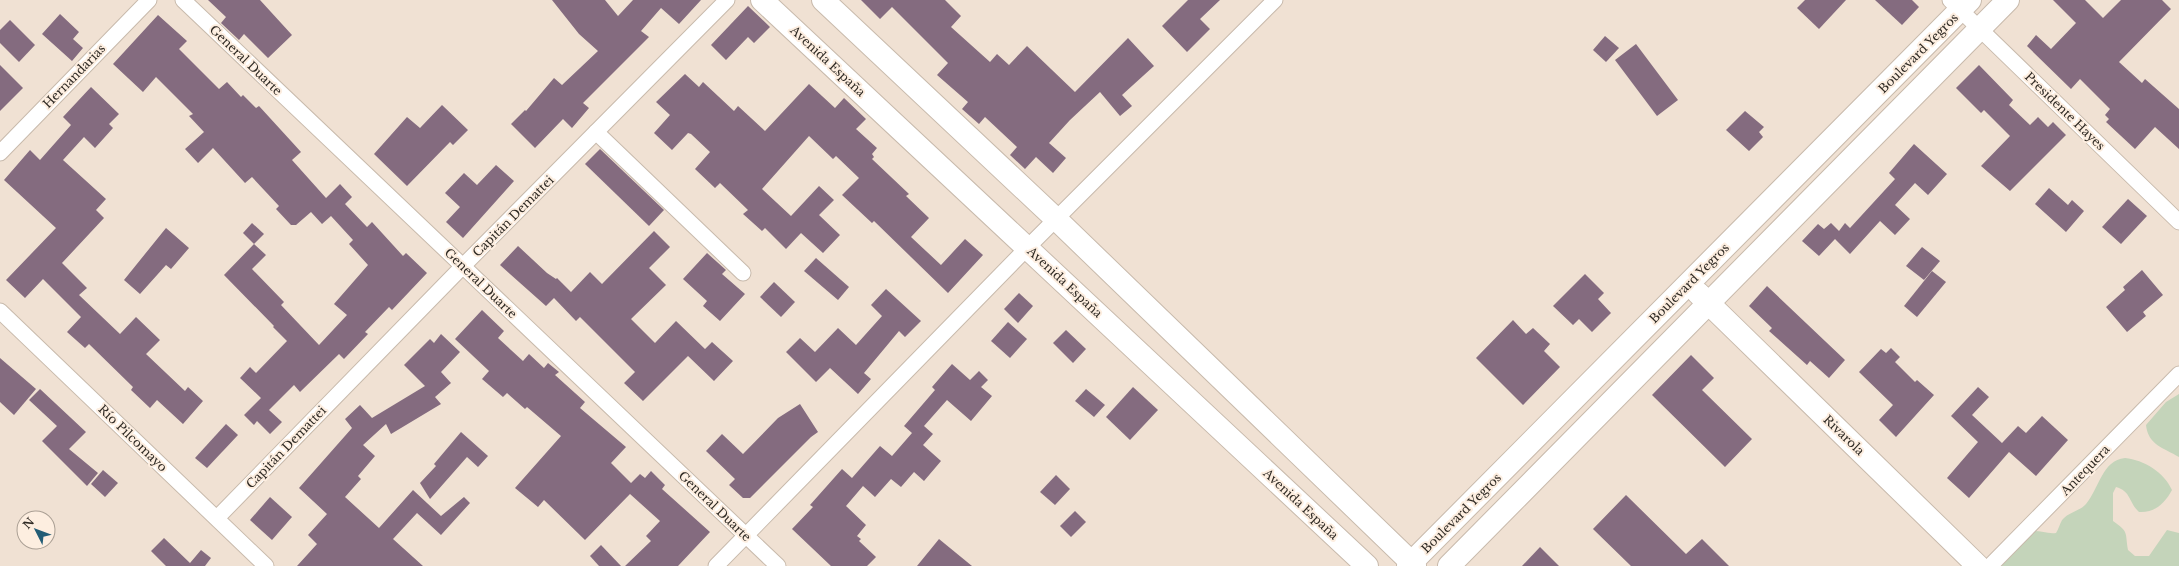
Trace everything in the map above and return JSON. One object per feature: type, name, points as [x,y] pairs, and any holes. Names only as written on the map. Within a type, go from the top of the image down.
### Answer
[{"type":"street","name":"Hernandarias","points":[[0,153],[149,0]]},
{"type":"street","name":"General Duarte","points":[[183,0],[778,566]]},
{"type":"street","name":"Capitán Demattei","points":[[217,518],[463,266],[727,0]]},
{"type":"street","name":"Avenida España","points":[[762,0],[1028,247],[1367,566]]},
{"type":"street","points":[[823,0],[1056,219],[1412,565]]},
{"type":"street","points":[[716,566],[1028,247],[1275,0]]},
{"type":"street","points":[[1449,566],[2008,0]]},
{"type":"street","name":"Presidente Hayes","points":[[1961,3],[1980,29],[2179,222]]},
{"type":"street","name":"Boulevard Yegros","points":[[1412,565],[1961,3]]},
{"type":"street","points":[[596,132],[743,273]]},
{"type":"street","name":"Rivarola","points":[[1688,284],[1978,566]]},
{"type":"street","name":"Río Pilcomayo","points":[[0,311],[266,566]]},
{"type":"street","name":"Antequera","points":[[1990,566],[2179,374]]},
{"type":"green space","points":[[2179,394],[2179,457],[2153,442],[2147,432],[2146,425],[2166,402]]},
{"type":"green space","points":[[2125,458],[2139,461],[2159,472],[2172,490],[2163,503],[2155,509],[2139,512],[2125,491],[2116,487],[2113,493],[2113,521],[2124,530],[2128,550],[2135,556],[2149,556],[2167,530],[2179,533],[2179,566],[1998,566],[2034,531],[2056,533],[2063,519],[2086,504],[2106,469],[2117,460]]},
{"type":"building","points":[[208,0],[260,0],[292,35],[268,58],[244,34],[239,40],[221,23],[226,17]]},
{"type":"building","points":[[552,0],[605,0],[618,16],[633,0],[701,0],[679,24],[661,8],[641,31],[649,37],[583,103],[589,108],[572,128],[563,119],[535,148],[511,124],[525,110],[526,111],[554,78],[562,85],[598,51],[579,34]]},
{"type":"building","points":[[861,0],[945,0],[961,16],[951,27],[990,62],[997,54],[1009,65],[1027,46],[1075,92],[1128,38],[1154,66],[1122,95],[1132,106],[1120,116],[1100,92],[1070,120],[1049,143],[1066,158],[1053,173],[1036,157],[1025,169],[1010,155],[1017,147],[985,117],[979,124],[962,109],[968,102],[937,75],[948,63],[892,7],[880,19]]},
{"type":"building","points":[[1188,0],[1220,0],[1200,19],[1210,29],[1187,52],[1162,26]]},
{"type":"building","points":[[1805,0],[1846,0],[1819,29],[1797,8]]},
{"type":"building","points":[[1875,0],[1912,0],[1919,7],[1902,25]]},
{"type":"building","points":[[2053,0],[2085,0],[2103,18],[2121,0],[2162,0],[2171,9],[2119,62],[2142,83],[2145,79],[2179,109],[2179,149],[2155,127],[2135,149],[2106,122],[2109,119],[2105,115],[2110,109],[2080,79],[2071,89],[2027,46],[2036,35],[2051,49],[2076,23]]},
{"type":"building","points":[[748,6],[770,27],[754,43],[748,37],[726,60],[711,45]]},
{"type":"building","points":[[60,14],[79,32],[73,39],[83,48],[72,61],[42,34]]},
{"type":"building","points":[[158,15],[187,41],[179,49],[219,89],[227,82],[241,97],[243,95],[256,108],[259,106],[301,152],[292,160],[326,198],[340,184],[352,197],[345,204],[367,227],[372,222],[403,256],[406,253],[427,273],[392,310],[389,307],[365,332],[368,334],[344,359],[339,354],[300,392],[294,385],[269,410],[282,422],[270,434],[257,421],[254,425],[244,415],[261,398],[240,378],[250,367],[256,373],[287,341],[224,275],[254,244],[266,255],[252,269],[284,302],[281,305],[319,345],[347,315],[334,304],[368,265],[349,244],[353,240],[331,216],[322,224],[311,212],[296,225],[291,225],[276,209],[279,206],[252,177],[245,183],[213,148],[198,163],[185,149],[204,132],[189,116],[193,114],[156,77],[143,92],[113,64]]},
{"type":"building","points":[[10,20],[35,45],[19,62],[0,43],[0,30]]},
{"type":"building","points":[[1605,36],[1619,48],[1606,62],[1593,50]]},
{"type":"building","points":[[1636,44],[1678,100],[1657,116],[1615,60]]},
{"type":"building","points":[[0,65],[23,88],[0,111]]},
{"type":"building","points":[[1979,65],[2013,100],[2009,105],[2030,125],[2038,117],[2048,127],[2053,122],[2066,135],[2010,191],[1981,166],[2010,136],[1984,110],[1981,113],[1956,88]]},
{"type":"building","points":[[685,74],[699,87],[703,82],[734,111],[738,106],[765,131],[809,84],[835,108],[844,98],[866,119],[856,129],[877,148],[872,154],[874,157],[872,159],[909,194],[906,196],[929,218],[911,237],[941,265],[965,239],[983,255],[948,293],[874,221],[872,223],[842,195],[859,178],[836,156],[833,159],[809,136],[762,189],[791,216],[819,186],[834,200],[819,215],[840,235],[823,253],[801,233],[786,249],[765,228],[762,231],[743,214],[748,210],[720,183],[715,188],[695,169],[710,152],[691,134],[688,133],[672,150],[654,133],[670,115],[656,102]]},
{"type":"building","points":[[91,87],[119,114],[109,124],[113,128],[95,148],[84,137],[63,160],[106,199],[96,210],[104,218],[62,263],[87,288],[79,295],[120,334],[136,317],[160,340],[146,354],[185,391],[188,387],[203,401],[183,424],[157,400],[150,408],[131,390],[133,387],[89,344],[85,348],[67,332],[81,317],[43,279],[25,298],[6,280],[56,228],[4,180],[30,150],[40,160],[71,125],[63,117]]},
{"type":"building","points":[[442,105],[468,130],[453,145],[450,142],[407,186],[374,154],[407,117],[420,128]]},
{"type":"building","points":[[1745,111],[1764,127],[1759,132],[1763,137],[1749,151],[1726,130]]},
{"type":"building","points":[[1914,144],[1947,174],[1928,195],[1915,183],[1895,205],[1910,219],[1895,235],[1880,221],[1850,254],[1835,239],[1819,256],[1802,241],[1818,224],[1824,229],[1831,223],[1839,231],[1845,223],[1850,228],[1895,179],[1889,173]]},
{"type":"building","points":[[600,149],[664,210],[649,226],[585,164]]},
{"type":"building","points":[[496,165],[514,181],[463,238],[446,222],[460,207],[445,193],[464,173],[477,185]]},
{"type":"building","points":[[2049,188],[2068,205],[2072,200],[2084,211],[2066,232],[2035,204]]},
{"type":"building","points":[[2128,199],[2147,216],[2121,244],[2102,227]]},
{"type":"building","points":[[252,223],[264,234],[254,244],[243,233]]},
{"type":"building","points":[[166,228],[189,248],[171,269],[166,265],[140,294],[124,280]]},
{"type":"building","points":[[654,231],[670,247],[649,268],[666,285],[631,319],[655,343],[676,321],[705,349],[712,342],[733,361],[714,381],[688,356],[643,401],[624,383],[635,372],[580,317],[576,321],[554,298],[546,306],[500,265],[518,246],[547,273],[556,279],[557,278],[571,292],[590,272],[602,284]]},
{"type":"building","points":[[1922,247],[1940,261],[1924,280],[1906,266]]},
{"type":"building","points":[[707,253],[726,270],[722,274],[745,294],[720,321],[703,306],[707,301],[683,279]]},
{"type":"building","points":[[816,258],[849,287],[838,300],[804,271]]},
{"type":"building","points":[[2142,270],[2163,295],[2143,312],[2146,316],[2127,332],[2106,307],[2125,290],[2123,287]]},
{"type":"building","points":[[1932,271],[1946,282],[1917,317],[1904,306]]},
{"type":"building","points":[[1585,274],[1604,293],[1598,299],[1611,313],[1592,332],[1579,319],[1573,325],[1553,306]]},
{"type":"building","points":[[774,282],[795,302],[781,317],[760,297]]},
{"type":"building","points":[[1767,286],[1845,360],[1829,378],[1810,361],[1807,365],[1769,331],[1772,328],[1749,306]]},
{"type":"building","points":[[886,289],[921,321],[905,337],[899,331],[864,373],[871,379],[858,394],[830,368],[816,382],[786,352],[800,338],[815,352],[838,328],[856,345],[882,316],[871,305]]},
{"type":"building","points":[[1019,293],[1033,306],[1018,323],[1004,309]]},
{"type":"building","points":[[482,310],[504,331],[498,338],[523,361],[529,354],[544,368],[548,363],[559,372],[555,375],[585,402],[580,408],[626,447],[611,463],[631,483],[640,474],[645,478],[651,471],[665,485],[662,489],[710,532],[678,566],[625,566],[651,541],[646,536],[660,521],[630,494],[585,540],[544,500],[538,507],[515,488],[561,436],[527,407],[525,409],[507,393],[503,397],[482,379],[489,371],[455,339]]},
{"type":"building","points":[[1513,320],[1526,334],[1533,328],[1550,344],[1544,351],[1560,367],[1523,405],[1476,358]]},
{"type":"building","points":[[1008,322],[1027,339],[1010,358],[991,341]]},
{"type":"building","points":[[1066,330],[1086,349],[1073,363],[1053,343]]},
{"type":"building","points":[[441,334],[460,352],[441,372],[451,383],[435,397],[441,404],[391,434],[386,424],[363,445],[375,456],[358,476],[361,479],[345,497],[379,528],[413,490],[441,516],[464,497],[470,503],[441,535],[417,513],[393,539],[423,566],[297,566],[317,544],[308,535],[327,514],[299,488],[352,428],[345,419],[360,405],[372,418],[425,386],[404,365],[430,339],[434,343]]},
{"type":"building","points":[[1891,348],[1900,357],[1895,362],[1915,382],[1917,380],[1934,395],[1896,437],[1879,420],[1893,405],[1859,372],[1881,349],[1886,353]]},
{"type":"building","points":[[1691,355],[1714,378],[1702,390],[1752,439],[1725,467],[1652,395]]},
{"type":"building","points":[[0,358],[36,389],[14,415],[0,402]]},
{"type":"building","points":[[952,364],[970,380],[979,371],[988,380],[981,387],[992,396],[971,421],[947,400],[924,426],[933,434],[923,445],[941,461],[924,481],[914,472],[901,487],[891,479],[875,497],[863,486],[846,506],[866,525],[857,536],[861,539],[859,541],[876,557],[867,566],[831,566],[792,529],[813,507],[810,505],[842,469],[852,478],[880,446],[892,456],[912,433],[904,426],[935,390],[932,387]]},
{"type":"building","points":[[1133,387],[1158,410],[1130,440],[1106,417]]},
{"type":"building","points":[[1978,387],[1989,397],[1972,415],[2002,443],[2018,426],[2026,433],[2042,416],[2068,440],[2036,476],[2009,452],[1969,498],[1947,478],[1978,442],[1951,416]]},
{"type":"building","points":[[40,389],[86,432],[69,449],[98,473],[87,486],[42,441],[57,426],[29,400]]},
{"type":"building","points":[[1086,389],[1105,405],[1094,417],[1075,401]]},
{"type":"building","points":[[800,404],[818,432],[811,437],[750,498],[743,498],[729,485],[735,479],[706,451],[722,434],[743,454],[778,418]]},
{"type":"building","points":[[226,424],[238,435],[207,468],[195,458]]},
{"type":"building","points":[[461,432],[488,456],[478,467],[467,457],[430,499],[420,483],[436,466],[434,464]]},
{"type":"building","points":[[103,470],[118,483],[105,497],[91,484]]},
{"type":"building","points":[[1056,475],[1070,489],[1055,505],[1040,492]]},
{"type":"building","points":[[1626,495],[1686,554],[1702,539],[1729,566],[1631,566],[1593,529]]},
{"type":"building","points":[[270,497],[292,517],[272,540],[250,520]]},
{"type":"building","points":[[1075,511],[1086,522],[1071,537],[1060,526]]},
{"type":"building","points":[[164,538],[190,563],[201,550],[211,558],[205,566],[166,566],[151,551]]},
{"type":"building","points":[[939,539],[972,566],[917,566]]},
{"type":"building","points":[[601,545],[621,566],[599,566],[590,556]]},
{"type":"building","points":[[1540,547],[1559,566],[1522,566]]}]
